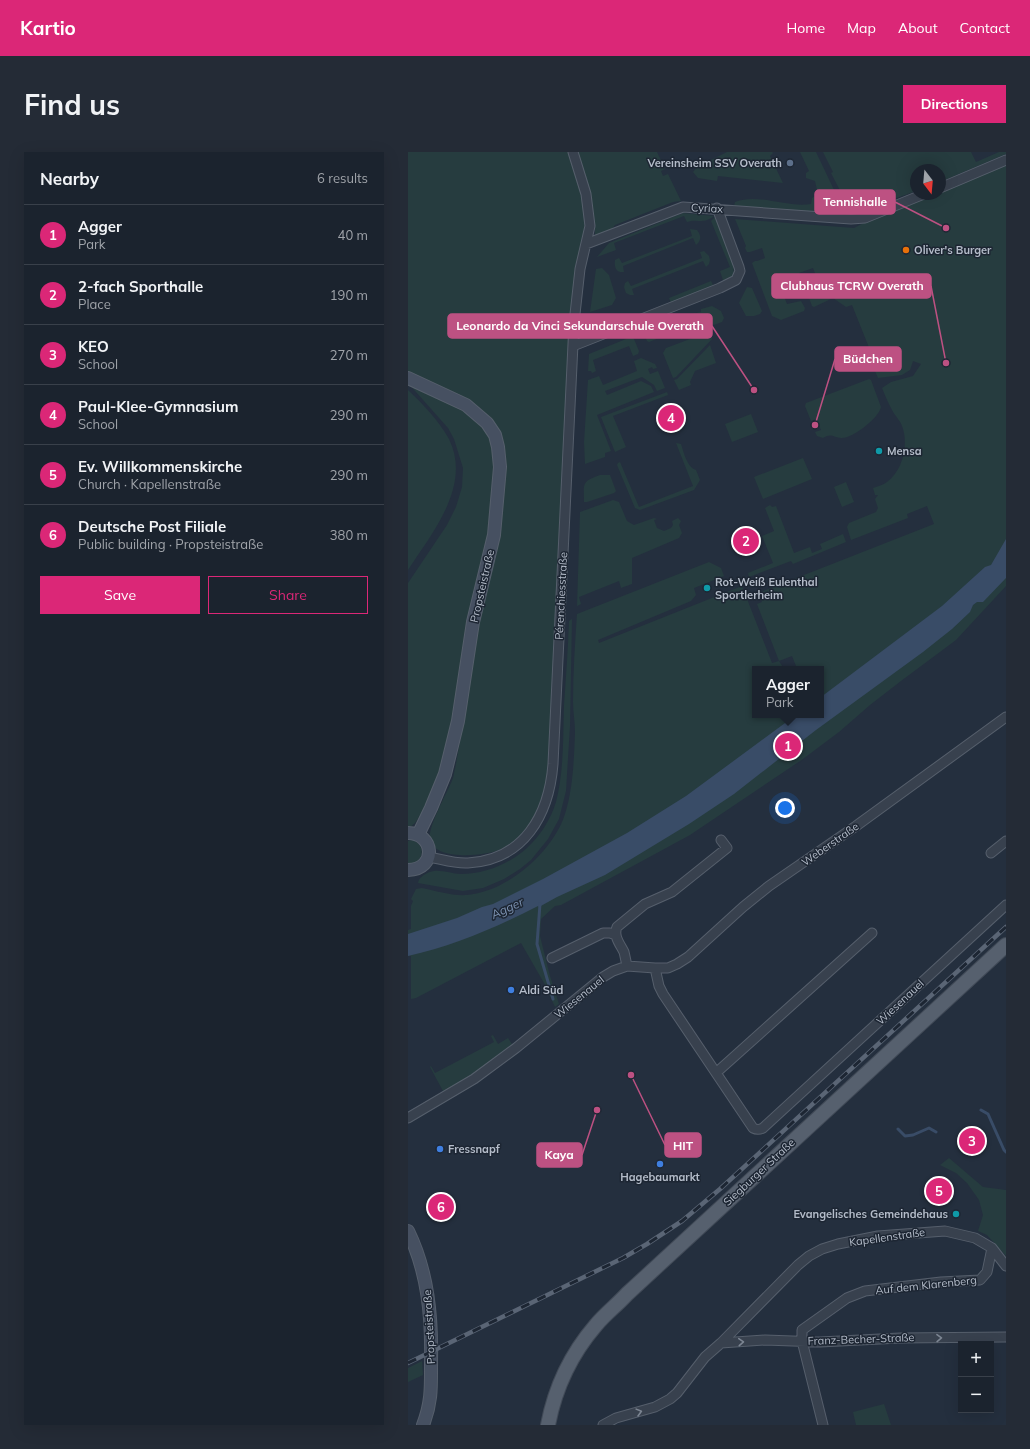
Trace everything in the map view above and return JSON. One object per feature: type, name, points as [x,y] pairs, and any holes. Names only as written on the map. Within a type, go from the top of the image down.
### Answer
[{"type":"main road","name":"Siegburger Straße","points":[[548,1425],[552,1404],[566,1369],[582,1342],[597,1324],[627,1294],[1006,945]]},
{"type":"street","points":[[574,152],[586,194],[590,226],[586,244]]},
{"type":"street","points":[[946,185],[1006,160]]},
{"type":"street","name":"Cyriax","points":[[586,244],[674,209],[683,207],[717,208],[852,219],[865,218],[910,200]]},
{"type":"street","points":[[573,346],[726,286],[736,280],[740,271],[739,267],[717,208]]},
{"type":"street","name":"Pérenchiesstraße","points":[[429,856],[466,863],[492,858],[510,850],[536,825],[550,791],[553,764],[573,346],[580,269],[586,244]]},
{"type":"street","name":"Propsteistraße","points":[[408,378],[466,406],[487,423],[495,435],[500,468],[494,535],[473,622],[458,721],[445,774],[431,808],[413,834],[427,844],[429,856]]},
{"type":"street","name":"Weberstraße","points":[[655,968],[668,968],[688,958],[743,907],[769,886],[856,826],[1006,717]]},
{"type":"street","points":[[626,966],[624,954],[615,931],[617,927],[645,904],[672,892],[728,848],[721,840]]},
{"type":"street","points":[[991,852],[1006,842]]},
{"type":"street","points":[[408,870],[416,870],[421,867],[425,864],[429,856]]},
{"type":"street","name":"Wiesenauel","points":[[408,1118],[474,1079],[516,1048],[603,977],[626,966],[655,968],[663,994],[717,1072],[753,1128],[757,1130],[763,1128],[1006,905]]},
{"type":"street","points":[[552,958],[603,933],[616,935]]},
{"type":"street","points":[[717,1072],[872,933]]},
{"type":"street","name":"Propsteistraße","points":[[408,1231],[420,1260],[430,1310],[432,1357],[431,1398],[429,1410],[423,1425]]},
{"type":"street","name":"Kapellenstraße","points":[[721,1343],[798,1265],[809,1256],[822,1249],[865,1238],[945,1231],[975,1238],[992,1248],[1006,1266]]},
{"type":"street","name":"Auf dem Klarenberg","points":[[802,1341],[802,1330],[847,1298],[865,1291],[941,1282],[980,1280],[987,1272],[992,1248]]},
{"type":"street","name":"Franz-Becher-Straße","points":[[823,1425],[802,1341],[820,1342],[900,1338],[1006,1337]]},
{"type":"street","points":[[603,1425],[616,1418],[655,1408],[670,1399],[677,1393],[705,1357],[721,1343],[765,1340],[802,1341]]},
{"type":"green space","points":[[408,152],[570,152],[583,195],[587,224],[580,249],[547,781],[537,813],[526,831],[510,845],[499,850],[483,854],[461,855],[441,851],[434,847],[430,840],[430,834],[435,818],[453,778],[456,764],[468,692],[472,656],[505,477],[505,455],[503,440],[497,427],[485,413],[475,405],[408,374]]},
{"type":"green space","points":[[578,152],[657,152],[665,169],[661,171],[663,176],[668,174],[681,201],[673,202],[615,225],[606,233],[595,235],[595,225]]},
{"type":"green space","points":[[727,152],[772,152],[773,153],[770,156],[783,183],[718,176],[717,181],[698,178],[693,172],[697,167]]},
{"type":"green space","points":[[800,152],[816,152],[846,215],[734,206],[735,202],[753,199],[802,205],[811,204],[812,198],[818,194],[815,181],[806,178],[806,173],[809,171]]},
{"type":"green space","points":[[823,152],[971,152],[976,162],[999,152],[1006,152],[1006,154],[946,179],[946,164],[910,164],[910,193],[863,210],[851,212],[831,173],[833,172]]},
{"type":"green space","points":[[1006,163],[1006,586],[956,640],[870,705],[839,732],[803,759],[690,835],[561,905],[555,906],[541,919],[540,936],[559,1004],[555,1007],[544,983],[521,943],[416,998],[411,999],[411,956],[408,956],[408,930],[411,929],[411,906],[413,901],[411,899],[416,889],[422,888],[450,894],[467,895],[482,892],[498,886],[526,868],[539,856],[559,828],[568,804],[573,774],[575,732],[573,680],[577,614],[709,562],[721,568],[724,576],[694,588],[696,595],[691,601],[598,640],[599,643],[742,586],[772,663],[779,661],[757,604],[762,602],[758,593],[934,524],[927,506],[907,514],[908,518],[851,540],[847,527],[849,523],[876,512],[878,508],[875,499],[878,495],[875,495],[873,488],[882,485],[893,477],[901,464],[905,448],[902,426],[893,412],[882,388],[891,382],[913,376],[921,364],[913,361],[910,370],[902,375],[878,378],[869,357],[872,355],[852,305],[846,307],[833,298],[814,307],[812,306],[809,298],[811,296],[833,287],[829,277],[818,281],[813,268],[799,273],[800,276],[793,279],[791,276],[778,281],[787,304],[801,301],[805,308],[804,311],[781,320],[772,316],[752,263],[765,258],[762,248],[747,252],[735,219],[854,228],[879,215],[916,200],[946,200],[946,188]]},
{"type":"green space","points":[[683,213],[714,216],[704,221],[687,222],[684,216],[614,243],[616,250],[597,257],[609,243]]},
{"type":"green space","points":[[715,217],[733,262],[734,275],[730,280],[724,283],[720,271],[730,267],[711,221]]},
{"type":"green space","points":[[690,229],[697,230],[699,234],[700,239],[696,245],[693,238],[623,266],[624,272],[619,272],[616,269],[615,260],[619,258],[622,263],[692,236]]},
{"type":"green space","points":[[704,251],[709,256],[710,260],[706,267],[703,261],[632,289],[634,295],[626,293],[624,287],[625,283],[628,281],[631,286],[702,258],[700,252]]},
{"type":"green space","points":[[602,268],[609,275],[616,298],[612,305],[590,312],[596,269]]},
{"type":"green space","points":[[711,281],[713,285],[671,303],[669,298]]},
{"type":"green space","points":[[747,287],[752,288],[762,311],[760,314],[746,316],[739,303]]},
{"type":"green space","points":[[712,306],[721,311],[724,318],[722,322],[714,325],[705,321],[687,328],[683,327],[649,342],[647,341],[644,334],[646,331],[683,318],[684,316],[701,312],[701,309]]},
{"type":"green space","points":[[606,316],[610,327],[588,336],[589,322]]},
{"type":"green space","points":[[706,333],[710,334],[712,339],[676,377],[673,378],[663,353],[666,348]]},
{"type":"green space","points":[[631,337],[634,339],[639,351],[638,354],[633,356],[629,346],[593,360],[596,371],[592,373],[591,371],[588,371],[589,354]]},
{"type":"green space","points":[[710,345],[716,363],[695,371],[690,382],[691,385],[679,390],[674,380],[677,379]]},
{"type":"green space","points":[[641,358],[655,364],[657,368],[653,369],[652,367],[648,369],[650,374],[658,371],[665,388],[657,391],[654,385],[642,377],[605,391],[607,395],[641,381],[651,386],[654,392],[597,415],[611,451],[605,453],[605,457],[585,464],[584,442],[588,380],[599,376],[603,385],[637,371],[634,361]]},
{"type":"green space","points":[[869,379],[871,380],[881,407],[875,417],[858,432],[846,437],[841,438],[830,436],[823,438],[817,436],[815,432],[821,430],[816,419],[811,421],[805,406],[806,403]]},
{"type":"green space","points":[[408,383],[470,414],[489,432],[495,452],[492,521],[453,721],[438,776],[430,796],[415,823],[408,829],[408,583],[447,525],[456,507],[462,487],[463,468],[454,439],[448,428]]},
{"type":"green space","points":[[408,390],[430,413],[449,439],[455,457],[456,474],[446,508],[438,525],[408,570]]},
{"type":"green space","points":[[667,392],[668,395],[613,416],[626,447],[615,452],[601,417]]},
{"type":"green space","points":[[751,414],[758,432],[732,442],[725,424]]},
{"type":"green space","points":[[676,443],[681,444],[688,463],[696,470],[700,480],[694,490],[640,510],[635,508],[617,465],[618,463],[620,462],[639,507],[693,486]]},
{"type":"green space","points":[[803,458],[812,479],[763,499],[754,477]]},
{"type":"green space","points":[[600,475],[610,475],[616,491],[614,493],[584,502],[585,484],[589,480]]},
{"type":"green space","points":[[846,482],[854,502],[842,507],[834,487]]},
{"type":"green space","points":[[613,500],[619,502],[627,521],[634,525],[654,518],[657,519],[654,520],[657,528],[664,531],[671,528],[673,525],[672,521],[678,518],[681,521],[679,525],[682,533],[679,538],[632,558],[632,584],[621,588],[619,581],[579,597],[581,604],[577,606],[580,512]]},
{"type":"green space","points":[[770,505],[772,507],[776,506],[794,553],[810,547],[812,553],[822,549],[820,544],[843,534],[846,542],[793,564],[791,561],[749,577],[748,573],[773,563],[762,536],[774,531],[765,508]]},
{"type":"green space","points":[[572,619],[570,726],[566,791],[559,819],[548,839],[531,860],[520,869],[504,879],[483,888],[463,891],[418,883],[422,876],[427,873],[437,871],[470,874],[488,870],[505,863],[527,848],[541,833],[548,821],[554,808],[559,790],[563,754],[564,705],[569,621]]},
{"type":"green space","points":[[412,840],[417,842],[420,846],[422,854],[417,861],[408,864],[408,841]]},
{"type":"green space","points":[[493,1035],[498,1044],[508,1038],[512,1044],[511,1046],[485,1066],[446,1091],[443,1091],[430,1067],[431,1066],[435,1073],[494,1042],[491,1036]]},
{"type":"green space","points":[[949,1158],[983,1187],[1006,1190],[1006,1256],[987,1235],[978,1231],[983,1215],[979,1200],[967,1183],[956,1173],[940,1165]]},
{"type":"green space","points":[[422,1361],[423,1375],[408,1382],[408,1368]]},
{"type":"green space","points":[[884,1404],[891,1425],[856,1425],[853,1412]]},
{"type":"water","name":"Agger","points":[[1006,539],[1006,578],[983,602],[977,602],[973,605],[970,612],[952,629],[923,652],[816,730],[734,794],[689,824],[605,875],[539,907],[538,906],[474,935],[442,947],[408,956],[408,934],[457,918],[493,904],[543,879],[627,833],[686,796],[792,718],[824,718],[824,695],[942,606],[985,567],[991,565]]},
{"type":"waterway","points":[[540,904],[537,944],[553,999]]},
{"type":"waterway","points":[[981,1110],[988,1114],[1006,1152]]},
{"type":"waterway","points":[[898,1129],[905,1136],[913,1135],[929,1128],[936,1132]]},
{"type":"railway","points":[[408,1363],[623,1258],[682,1221],[720,1189],[1006,927]]},
{"type":"place","name":"Vereinsheim SSV Overath","points":[[790,163]]},
{"type":"place","name":"Tennishalle","points":[[946,228]]},
{"type":"place","name":"Oliver's Burger","points":[[906,250]]},
{"type":"place","name":"Clubhaus TCRW Overath","points":[[946,363]]},
{"type":"place","name":"Leonardo da Vinci Sekundarschule Overath","points":[[754,390]]},
{"type":"place","name":"Paul-Klee-Gymnasium","points":[[671,418]]},
{"type":"place","name":"Büdchen","points":[[815,425]]},
{"type":"place","name":"Mensa","points":[[879,451]]},
{"type":"place","name":"2-fach Sporthalle","points":[[746,541]]},
{"type":"place","name":"Rot-Weiß Eulenthal Sportlerheim","points":[[707,588]]},
{"type":"place","name":"Agger","points":[[788,746]]},
{"type":"place","name":"Aldi Süd","points":[[511,990]]},
{"type":"place","name":"HIT","points":[[631,1075]]},
{"type":"place","name":"Kaya","points":[[597,1110]]},
{"type":"place","name":"KEO","points":[[972,1141]]},
{"type":"place","name":"Fressnapf","points":[[440,1149]]},
{"type":"place","name":"Hagebaumarkt","points":[[660,1164]]},
{"type":"place","name":"Ev. Willkommenskirche","points":[[939,1191]]},
{"type":"place","name":"Deutsche Post Filiale","points":[[441,1207]]},
{"type":"place","name":"Evangelisches Gemeindehaus","points":[[956,1214]]}]
